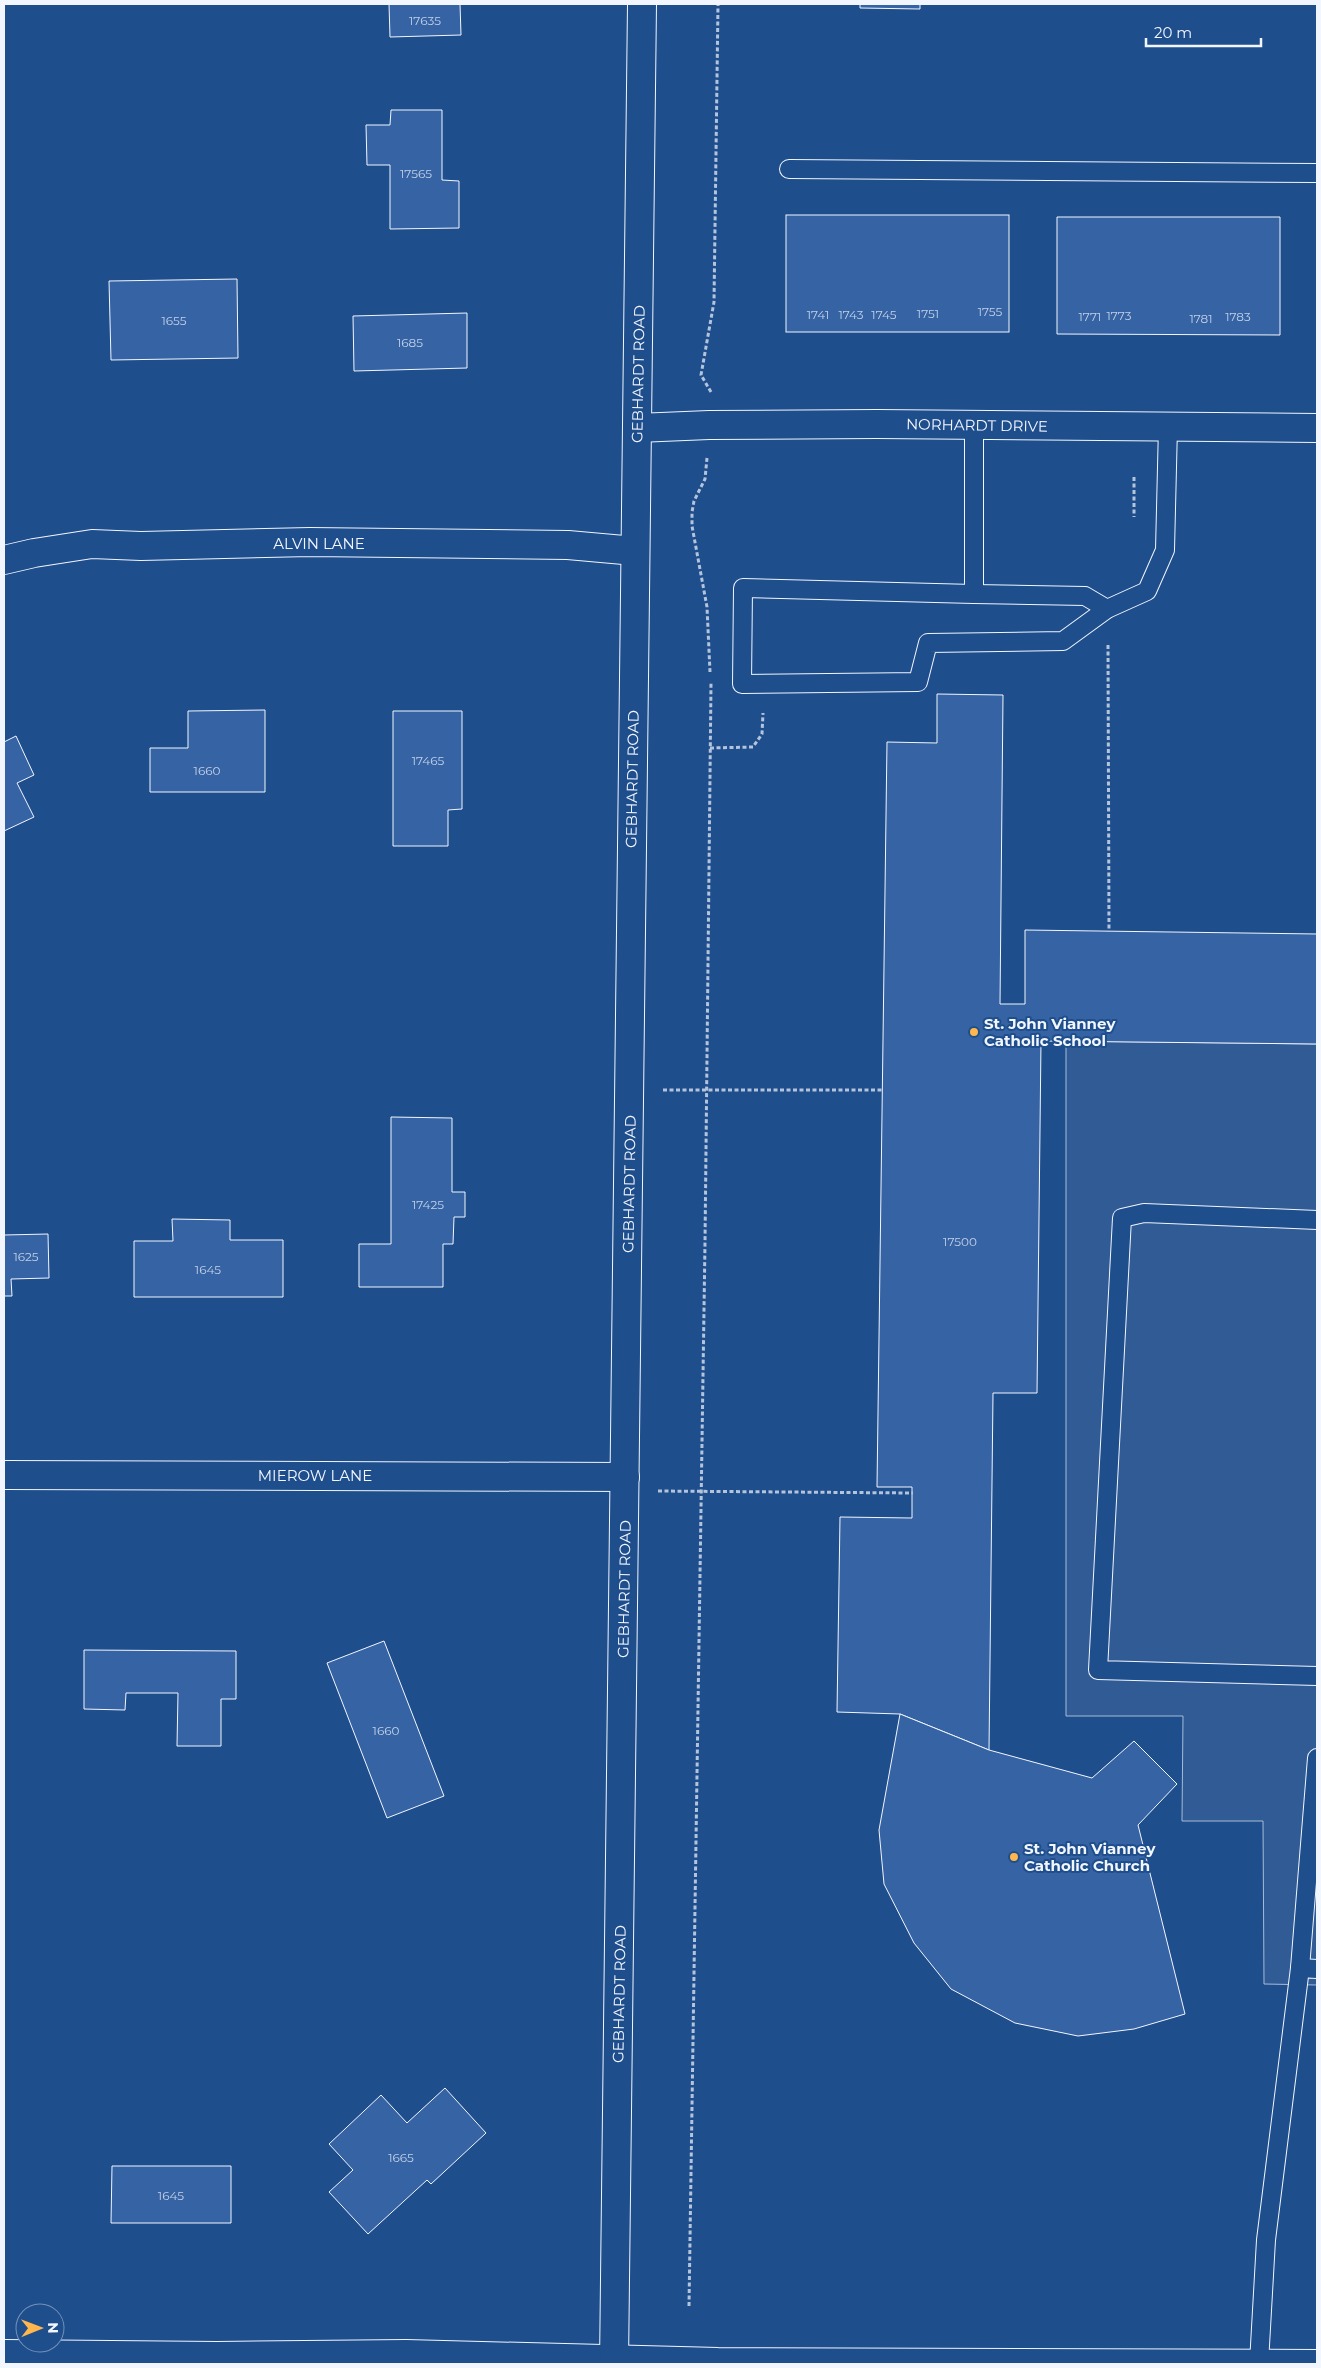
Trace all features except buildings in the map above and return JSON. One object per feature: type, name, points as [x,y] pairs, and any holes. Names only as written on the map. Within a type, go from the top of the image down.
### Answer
[{"type":"street","name":"GEBHARDT ROAD","points":[[614,2363],[642,4]]},
{"type":"street","name":"NORHARDT DRIVE","points":[[637,428],[709,425],[1317,428]]},
{"type":"street","name":"ALVIN LANE","points":[[4,560],[34,553],[92,544],[141,546],[310,542],[568,545],[635,551]]},
{"type":"street","name":"MIEROW LANE","points":[[4,1474],[625,1484]]},
{"type":"street","points":[[4,2354],[560,2356],[614,2363],[1317,2364]]},
{"type":"lane","points":[[788,169],[1317,173]]},
{"type":"lane","points":[[974,425],[974,594]]},
{"type":"lane","points":[[1107,609],[1085,596],[743,588],[742,684],[918,682],[928,643],[1063,641],[1107,609],[1147,591],[1165,550],[1168,426]]},
{"type":"lane","points":[[1317,1220],[1144,1214],[1122,1218],[1098,1670],[1317,1676]]},
{"type":"lane","points":[[1259,2363],[1266,2240],[1308,1968],[1317,1758]]},
{"type":"path","points":[[689,2306],[707,1090],[710,748],[710,632],[692,526],[692,512],[694,501],[705,480],[711,393],[701,375],[714,302],[718,4]]},
{"type":"path","points":[[1134,477],[1134,525]]},
{"type":"path","points":[[1107,609],[1109,932]]},
{"type":"path","points":[[710,748],[753,747],[762,734],[764,684]]},
{"type":"path","points":[[630,1090],[882,1090]]},
{"type":"path","points":[[625,1484],[701,1491],[913,1494]]},
{"type":"shaded area","points":[[1066,1041],[1317,1044],[1317,1985],[1264,1984],[1263,1821],[1182,1821],[1183,1716],[1066,1716]]},
{"type":"place","name":"St. John Vianney Catholic School","points":[[974,1032]]},
{"type":"place","name":"St. John Vianney Catholic Church","points":[[1014,1857]]}]
